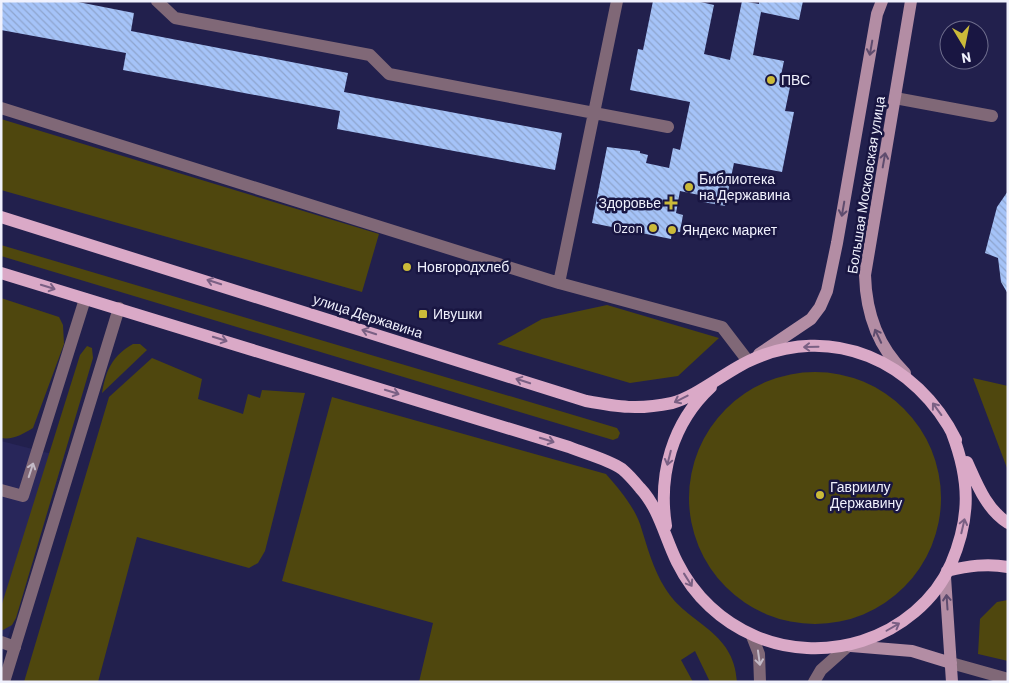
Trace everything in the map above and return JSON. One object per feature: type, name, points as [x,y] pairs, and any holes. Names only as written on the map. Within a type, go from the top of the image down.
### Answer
[{"type":"main road","name":"Большая Московская улица","points":[[748,361],[796,331],[810,319],[820,307],[827,291],[877,14],[882,1]]},
{"type":"main road","name":"Большая Московская улица","points":[[911,1],[866,260],[865,288],[870,318],[883,347],[892,361],[919,387]]},
{"type":"main road","name":"улица Державина","points":[[1,217],[586,401],[632,409],[674,402],[748,361],[777,350],[807,346],[838,347],[867,355],[895,368],[919,387],[938,408],[952,432],[986,503],[1000,518],[1008,523]]},
{"type":"main road","name":"улица Державина","points":[[1,273],[569,447],[621,469],[642,490],[668,536],[677,561],[690,585],[708,605],[729,623],[752,636],[791,648],[815,649],[848,646],[874,637],[899,624],[921,606],[946,574],[959,545],[966,517],[962,460],[952,432]]},
{"type":"main road","name":"улица Державина","points":[[668,536],[663,506],[664,476],[671,447],[684,420],[702,396],[724,376]]},
{"type":"main road","points":[[952,682],[946,574],[969,566],[994,564],[1008,567]]},
{"type":"main road","points":[[848,646],[912,650],[951,663]]},
{"type":"street","points":[[157,1],[175,18],[370,55],[389,74],[668,127]]},
{"type":"street","points":[[559,283],[618,1]]},
{"type":"street","points":[[895,98],[992,116]]},
{"type":"street","points":[[1,108],[559,283],[722,327],[748,361]]},
{"type":"street","points":[[1,490],[23,496],[86,299]]},
{"type":"street","points":[[4,682],[119,308]]},
{"type":"street","points":[[752,636],[759,654],[760,682]]},
{"type":"street","points":[[1,642],[14,647]]},
{"type":"street","points":[[814,682],[821,670],[848,646]]},
{"type":"street","points":[[951,663],[1008,679]]},
{"type":"shaded area","points":[[1,119],[379,234],[362,292],[1,190]]},
{"type":"shaded area","points":[[1,245],[617,428],[620,433],[618,438],[613,440],[1,256]]},
{"type":"shaded area","points":[[1,298],[59,317],[63,325],[64,344],[33,428],[10,438],[1,438]]},
{"type":"shaded area","points":[[607,305],[719,338],[678,376],[630,383],[497,344],[542,319]]},
{"type":"shaded area","points":[[133,344],[140,344],[147,350],[102,393],[111,364],[120,353]]},
{"type":"shaded area","points":[[87,346],[92,348],[93,358],[16,618],[12,625],[1,631],[1,607],[80,355]]},
{"type":"shaded area","points":[[152,358],[202,379],[198,399],[243,414],[248,394],[260,398],[262,390],[305,393],[265,551],[258,563],[249,568],[137,537],[98,682],[24,682],[109,397]]},
{"type":"shaded area","points":[[815,372],[852,377],[885,393],[904,409],[920,428],[936,461],[941,498],[936,535],[920,568],[904,587],[885,603],[852,619],[815,624],[778,619],[745,603],[726,587],[710,568],[694,535],[689,498],[694,461],[710,428],[726,409],[745,393],[778,377]]},
{"type":"shaded area","points":[[973,378],[1008,386],[1008,469],[1007,468]]},
{"type":"shaded area","points":[[332,397],[606,474],[634,510],[654,565],[665,588],[685,611],[708,629],[728,650],[734,664],[737,682],[710,682],[695,651],[681,660],[693,682],[419,682],[433,623],[282,581]]},
{"type":"shaded area","points":[[1,441],[64,457],[1,660]]},
{"type":"shaded area","points":[[1008,600],[1008,661],[978,654],[980,619],[997,602]]},
{"type":"building","points":[[1,1],[73,1],[134,13],[131,31],[348,73],[344,92],[562,133],[555,170],[337,129],[340,111],[123,70],[126,53],[1,30]]},
{"type":"building","points":[[653,1],[696,1],[714,5],[704,54],[730,60],[742,1],[759,4],[759,1],[803,1],[799,20],[761,12],[753,55],[784,61],[779,85],[790,87],[785,111],[794,112],[782,172],[734,163],[725,206],[703,202],[704,196],[680,191],[676,213],[683,215],[680,232],[672,231],[671,239],[592,223],[607,147],[640,151],[640,153],[648,155],[646,163],[669,168],[673,148],[680,150],[690,102],[630,90],[638,49],[643,50]]},
{"type":"building","points":[[1008,191],[1008,294],[1001,282],[998,258],[985,253],[997,207]]},
{"type":"place","name":"ПВС","points":[[771,80]]},
{"type":"place","name":"Библиотека на Державина","points":[[689,187]]},
{"type":"place","name":"Здоровье","points":[[671,203]]},
{"type":"place","name":"Ozon","points":[[653,228]]},
{"type":"place","name":"Яндекс маркет","points":[[672,230]]},
{"type":"place","name":"Новгородхлеб","points":[[407,267]]},
{"type":"place","name":"Ивушки","points":[[423,314]]},
{"type":"place","name":"Гавриилу Державину","points":[[820,495]]}]
